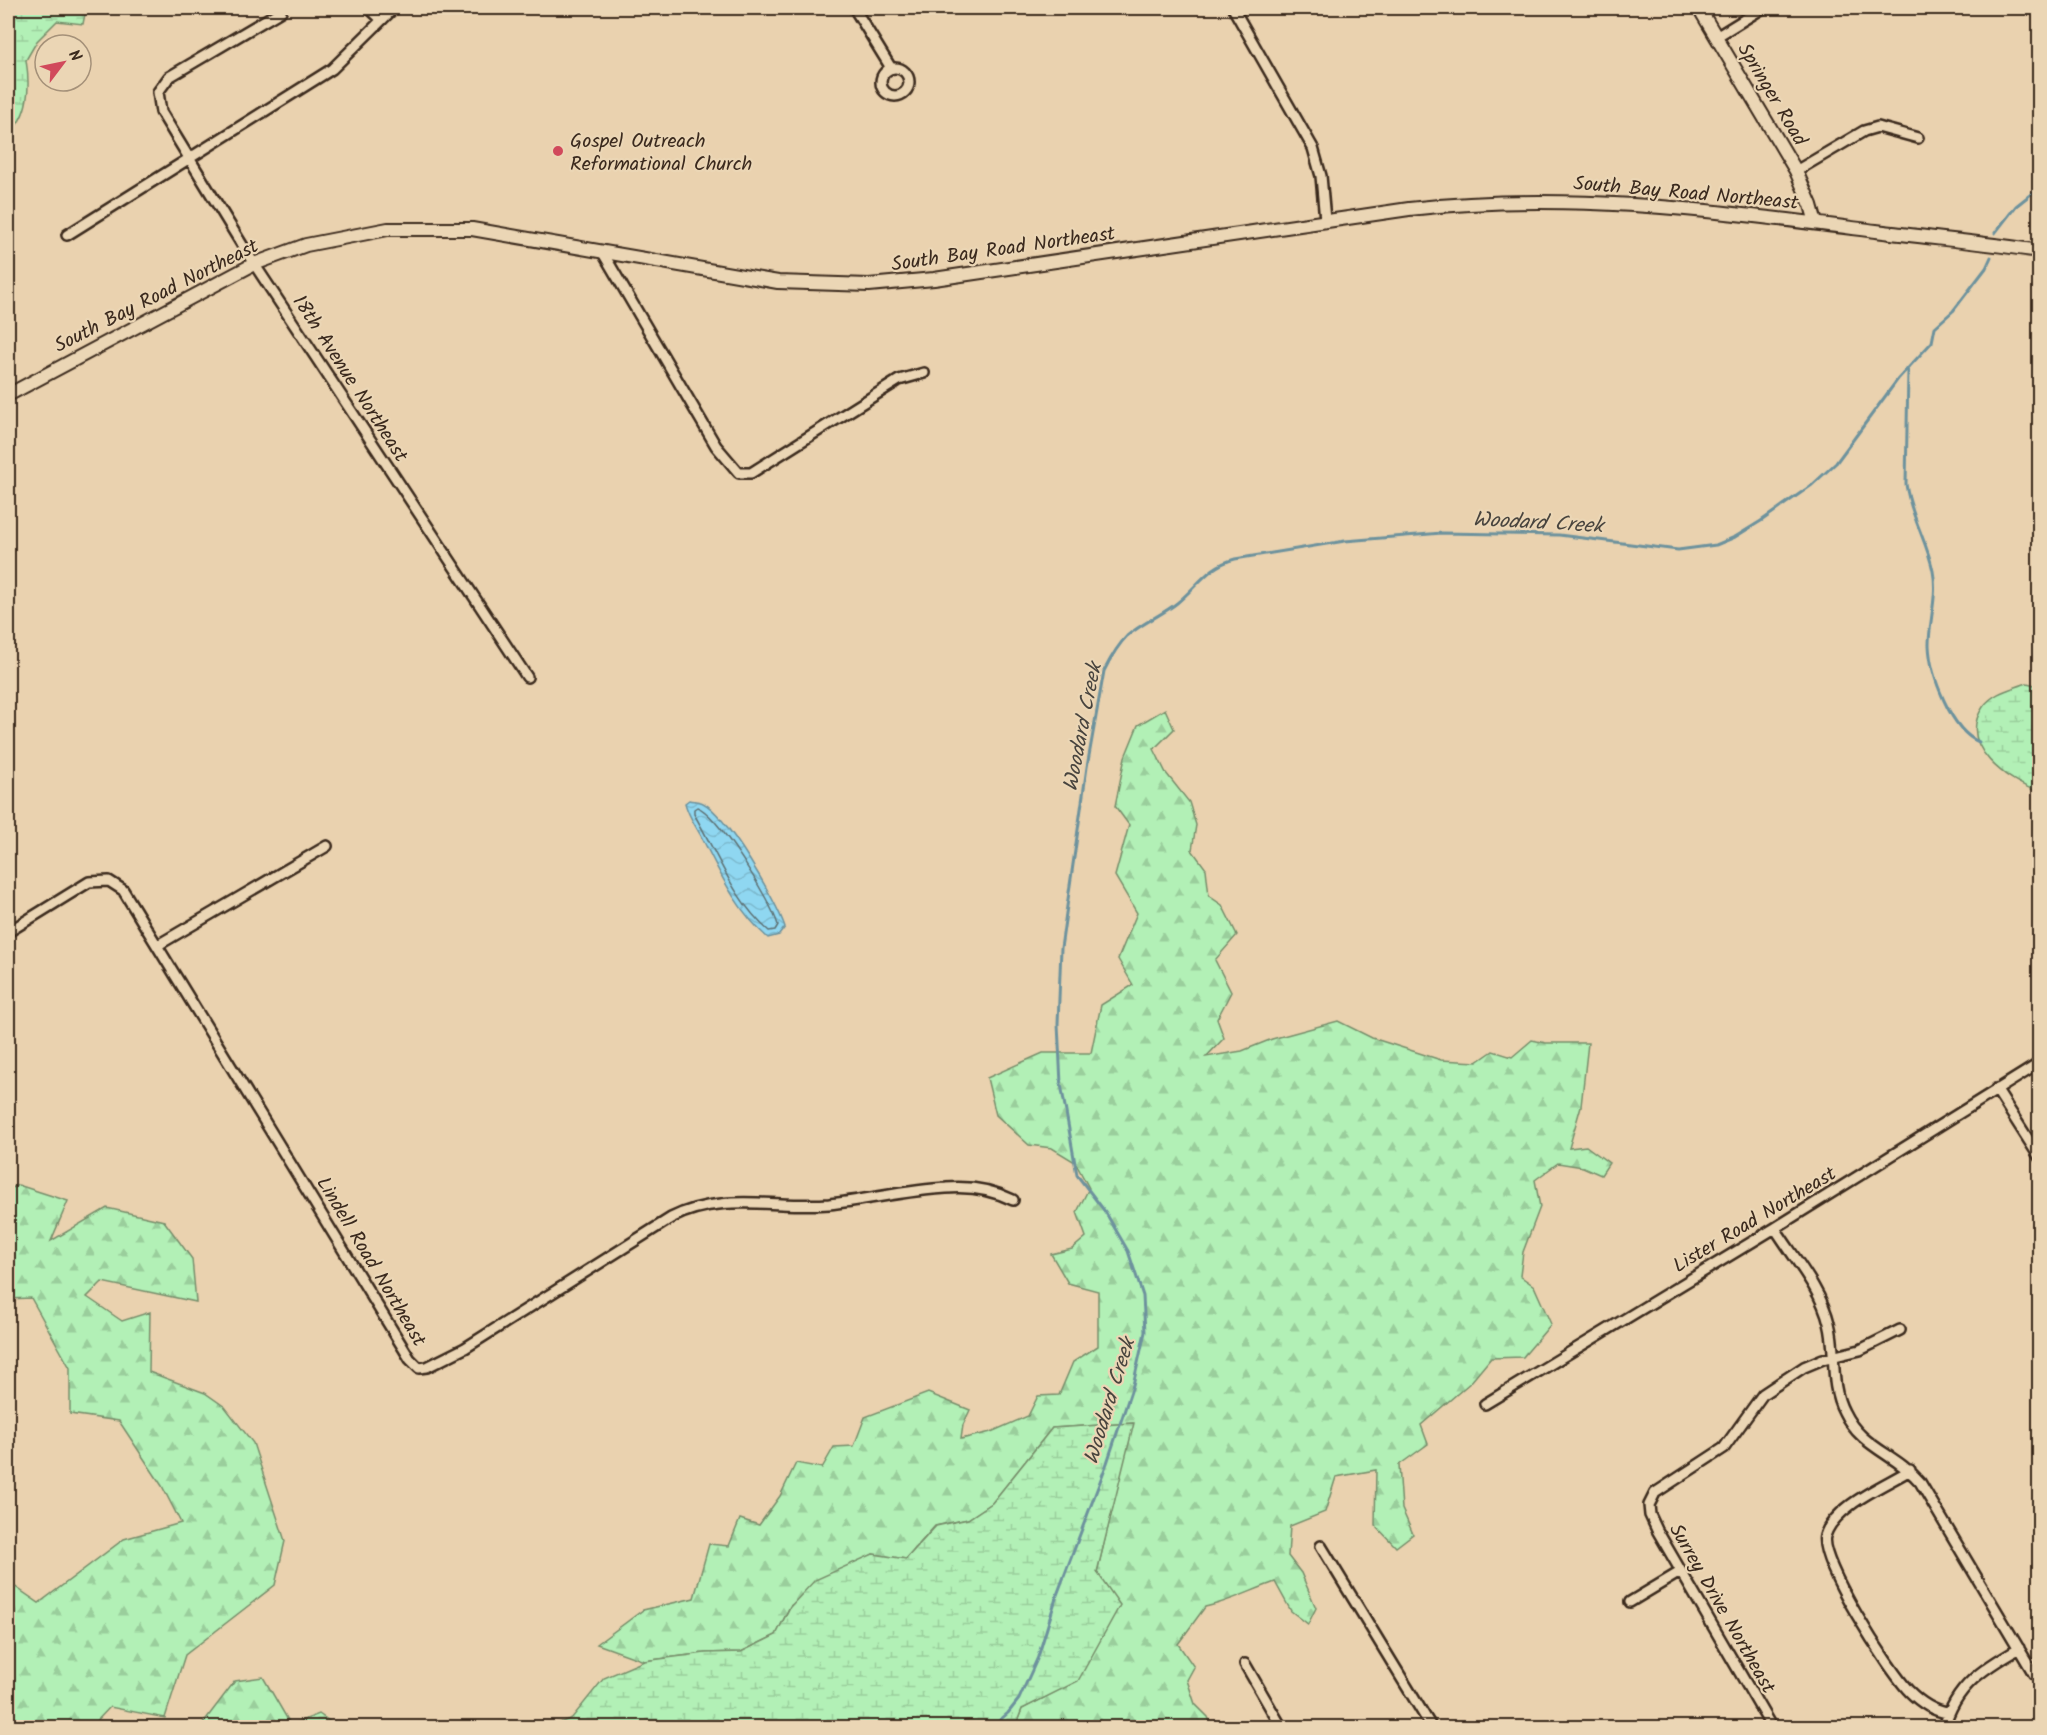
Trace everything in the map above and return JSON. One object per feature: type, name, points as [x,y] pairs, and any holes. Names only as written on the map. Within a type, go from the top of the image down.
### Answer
[{"type":"street","points":[[369,8],[382,20]]},
{"type":"street","points":[[67,235],[332,69],[394,8]]},
{"type":"street","points":[[854,8],[891,68]]},
{"type":"street","points":[[1233,8],[1312,148],[1321,176],[1325,220]]},
{"type":"street","name":"Springer Road","points":[[1699,8],[1796,171],[1816,223]]},
{"type":"street","points":[[1716,37],[1763,8]]},
{"type":"street","name":"18th Avenue Northeast","points":[[281,11],[178,71],[161,85],[158,92],[161,112],[254,264],[527,677]]},
{"type":"street","points":[[1796,171],[1864,131],[1878,127],[1918,138]]},
{"type":"street","name":"South Bay Road Northeast","points":[[8,396],[254,264],[331,238],[387,229],[472,229],[778,282],[869,285],[1025,266],[1325,220],[1470,203],[1571,200],[1668,206],[2040,251]]},
{"type":"street","points":[[603,253],[716,446],[739,473],[751,473],[899,380],[924,373]]},
{"type":"street","points":[[158,945],[327,846]]},
{"type":"street","name":"Lindell Road Northeast","points":[[8,932],[81,885],[103,880],[123,890],[404,1349],[419,1368],[427,1367],[465,1348],[671,1218],[705,1206],[737,1202],[828,1204],[946,1188],[987,1191],[1013,1200]]},
{"type":"street","name":"Lister Road Northeast","points":[[1485,1404],[1775,1228],[2040,1063]]},
{"type":"street","points":[[1996,1089],[2040,1158]]},
{"type":"street","points":[[1775,1228],[1823,1305],[1833,1341],[1836,1390],[1843,1412],[1866,1443],[1910,1470],[1928,1495],[2034,1674]]},
{"type":"street","points":[[1833,1357],[1874,1345],[1900,1329]]},
{"type":"street","name":"Surrey Drive Northeast","points":[[1772,1728],[1680,1572],[1650,1515],[1649,1505],[1662,1487],[1724,1448],[1763,1394],[1804,1367],[1833,1357]]},
{"type":"street","points":[[1910,1470],[1843,1510],[1831,1521],[1824,1538],[1825,1552],[1834,1576],[1896,1675],[1922,1702],[1939,1712],[1948,1713]]},
{"type":"street","points":[[1321,1546],[1432,1728]]},
{"type":"street","points":[[1630,1602],[1680,1572]]},
{"type":"street","points":[[1944,1728],[1948,1713],[1959,1692],[1973,1676],[2019,1648]]},
{"type":"street","points":[[1245,1664],[1282,1728]]},
{"type":"green space","points":[[8,8],[86,9],[83,24],[57,21],[45,33],[33,33],[33,48],[26,60],[27,100],[21,118],[8,133]]},
{"type":"green space","points":[[2027,683],[2039,686],[2039,792],[2001,771],[1981,748],[1976,735],[1976,721],[1987,702],[2003,692]]},
{"type":"green space","points":[[1165,709],[1174,729],[1154,749],[1166,773],[1189,802],[1196,825],[1192,850],[1206,869],[1209,896],[1222,905],[1237,935],[1215,960],[1231,992],[1217,1019],[1224,1038],[1206,1057],[1242,1051],[1272,1039],[1338,1021],[1372,1038],[1441,1060],[1477,1062],[1493,1051],[1512,1057],[1532,1040],[1546,1043],[1588,1043],[1581,1106],[1569,1148],[1586,1146],[1609,1163],[1601,1175],[1583,1167],[1558,1163],[1535,1180],[1540,1207],[1523,1252],[1520,1276],[1534,1286],[1551,1324],[1523,1357],[1491,1358],[1471,1382],[1421,1425],[1428,1444],[1399,1465],[1402,1509],[1413,1534],[1396,1547],[1375,1525],[1376,1470],[1336,1477],[1325,1512],[1290,1526],[1288,1556],[1301,1573],[1316,1608],[1308,1624],[1291,1611],[1275,1582],[1205,1607],[1178,1644],[1194,1667],[1187,1680],[1195,1704],[1208,1717],[1212,1727],[1015,1727],[1022,1709],[1078,1680],[1097,1572],[1133,1423],[1052,1428],[992,1503],[968,1519],[935,1526],[906,1559],[873,1554],[790,1606],[776,1635],[741,1652],[705,1653],[644,1661],[597,1644],[643,1610],[694,1598],[709,1544],[729,1546],[740,1519],[759,1525],[780,1496],[796,1463],[822,1468],[834,1447],[854,1446],[865,1417],[928,1393],[970,1410],[963,1425],[961,1439],[991,1432],[1028,1416],[1038,1396],[1059,1395],[1073,1362],[1098,1346],[1098,1291],[1068,1283],[1051,1254],[1072,1249],[1086,1237],[1077,1212],[1089,1188],[1075,1162],[1052,1148],[1029,1145],[996,1115],[987,1078],[1043,1053],[1091,1053],[1101,1005],[1133,985],[1118,959],[1137,913],[1115,876],[1129,825],[1115,806],[1125,757],[1138,725]]},
{"type":"green space","points":[[18,1185],[68,1201],[51,1241],[107,1208],[164,1221],[192,1259],[196,1302],[102,1282],[87,1297],[122,1321],[150,1312],[149,1372],[205,1393],[225,1407],[253,1443],[285,1541],[275,1585],[185,1655],[165,1718],[110,1707],[91,1727],[8,1727],[8,1619],[16,1614],[8,1582],[39,1603],[124,1539],[181,1523],[162,1486],[119,1421],[70,1414],[70,1368],[31,1298],[8,1299],[8,1190]]},
{"type":"green space","points":[[1134,1423],[1097,1572],[1120,1605],[1078,1681],[1022,1709],[1015,1727],[550,1727],[572,1718],[604,1678],[644,1661],[705,1653],[741,1652],[776,1635],[790,1607],[815,1580],[873,1554],[906,1559],[936,1526],[968,1519],[992,1503],[1052,1428]]},
{"type":"green space","points":[[263,1677],[292,1727],[200,1727],[235,1681]]},
{"type":"green space","points":[[319,1714],[338,1727],[292,1727],[291,1725]]},
{"type":"water","points":[[689,800],[703,803],[713,810],[737,840],[780,915],[785,927],[779,935],[768,938],[738,903],[690,816],[685,803]]},
{"type":"waterway","name":"Woodard Creek","points":[[1995,233],[2016,206],[2040,187]]},
{"type":"waterway","name":"Woodard Creek","points":[[991,1728],[1008,1713],[1019,1699],[1038,1657],[1057,1595],[1107,1463],[1133,1385],[1145,1332],[1143,1296],[1128,1251],[1106,1213],[1077,1175],[1061,1084],[1058,1024],[1061,948],[1087,767],[1104,671],[1117,648],[1133,631],[1177,603],[1210,572],[1235,559],[1345,541],[1442,533],[1559,535],[1678,550],[1716,545],[1735,537],[1812,485],[1836,463],[1898,379],[1932,342],[1935,327],[1953,311],[1986,268],[1991,257]]},
{"type":"waterway","points":[[1908,371],[1906,484],[1933,571],[1934,599],[1929,636],[1930,657],[1938,686],[1951,714],[1969,736],[1979,742]]},
{"type":"place","name":"Gospel Outreach Reformational Church","points":[[558,151]]}]
